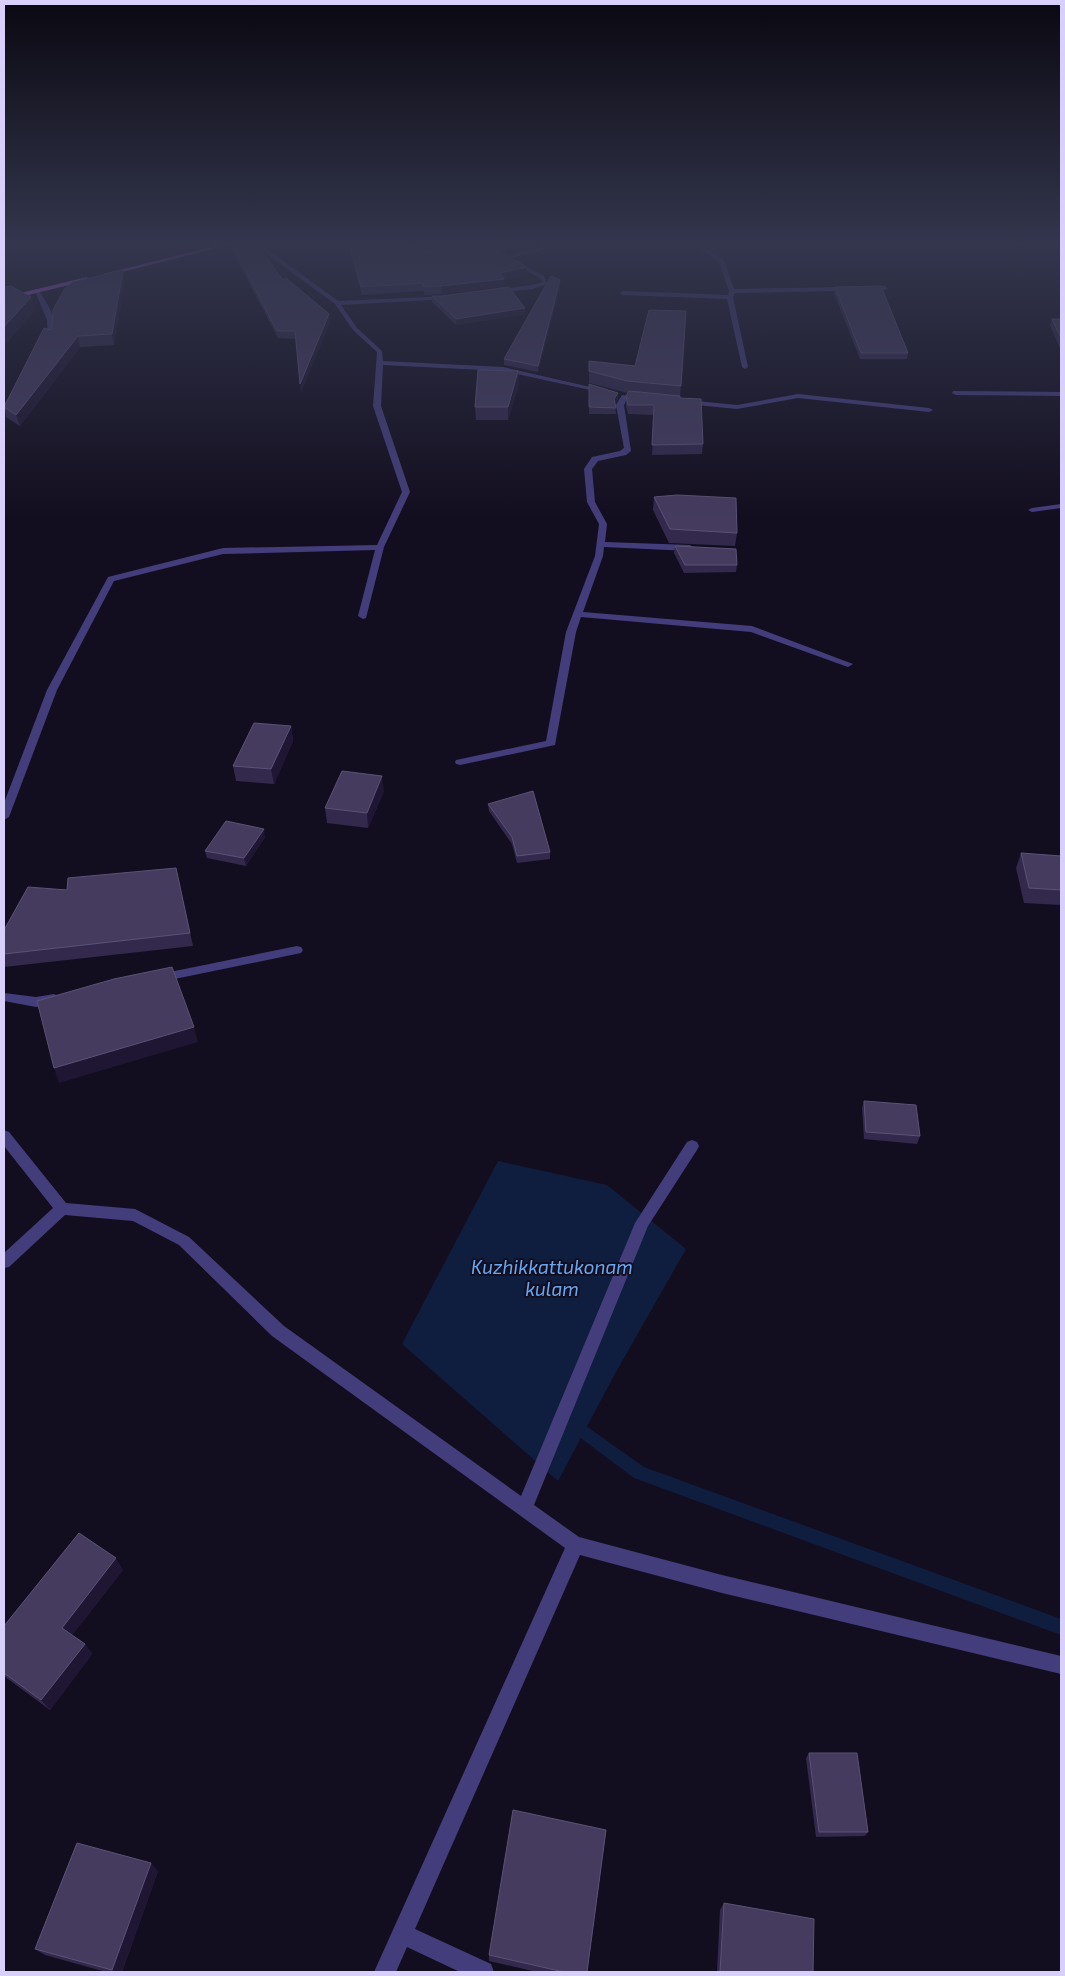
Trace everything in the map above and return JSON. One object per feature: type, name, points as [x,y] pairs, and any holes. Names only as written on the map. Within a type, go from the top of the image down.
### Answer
[{"type":"street","points":[[51,338],[52,333]]},
{"type":"street","points":[[360,333],[380,352],[377,406],[406,492],[380,546],[363,616]]},
{"type":"street","points":[[739,333],[745,367]]},
{"type":"street","points":[[379,363],[503,370],[618,395],[654,400]]},
{"type":"street","points":[[956,393],[1061,394]]},
{"type":"street","points":[[460,762],[550,743],[571,632],[599,556],[603,524],[590,502],[588,469],[595,459],[623,453],[628,449],[618,395]]},
{"type":"street","points":[[681,402],[737,406],[798,396],[929,410]]},
{"type":"street","points":[[1032,510],[1061,506]]},
{"type":"street","points":[[600,544],[696,549]]},
{"type":"street","points":[[4,817],[52,690],[111,580],[224,551],[380,546]]},
{"type":"street","points":[[578,614],[752,629],[848,664]]},
{"type":"street","points":[[144,982],[297,950]]},
{"type":"street","points":[[4,997],[36,1002],[69,996]]},
{"type":"street","points":[[4,1136],[62,1209],[135,1215],[184,1241],[278,1331],[575,1546],[731,1586],[1061,1665]]},
{"type":"street","points":[[524,1509],[642,1223],[692,1146]]},
{"type":"street","points":[[4,1262],[62,1209]]},
{"type":"street","points":[[385,1972],[575,1546]]},
{"type":"street","points":[[402,1934],[483,1972]]},
{"type":"water","name":"Kuzhikkattukonam kulam","points":[[498,1161],[607,1185],[686,1249],[616,1372],[558,1481],[402,1344]]},
{"type":"building","points":[[41,333],[112,333],[78,336],[16,415],[4,407]]},
{"type":"building","points":[[295,333],[321,333],[300,384]]},
{"type":"building","points":[[519,333],[546,333],[538,366],[504,359]]},
{"type":"building","points":[[643,333],[685,333],[681,386],[627,381],[589,371],[589,361],[635,366]]},
{"type":"building","points":[[853,333],[900,333],[908,353],[861,353]]},
{"type":"building","points":[[478,370],[518,371],[508,407],[475,407]]},
{"type":"building","points":[[589,384],[618,393],[614,399],[616,408],[589,407]]},
{"type":"building","points":[[629,391],[701,399],[703,444],[652,445],[654,405],[628,405],[626,396]]},
{"type":"building","points":[[677,495],[736,498],[737,533],[670,529],[654,497]]},
{"type":"building","points":[[675,546],[736,549],[737,565],[685,565]]},
{"type":"building","points":[[254,723],[291,726],[271,769],[233,766]]},
{"type":"building","points":[[342,771],[382,776],[367,813],[325,808]]},
{"type":"building","points":[[533,791],[550,852],[517,856],[512,837],[488,804]]},
{"type":"building","points":[[226,821],[264,829],[244,858],[205,851]]},
{"type":"building","points":[[1021,853],[1061,856],[1061,890],[1029,888]]},
{"type":"building","points":[[176,868],[190,933],[4,954],[4,930],[28,887],[67,890],[68,878]]},
{"type":"building","points":[[172,967],[194,1027],[54,1068],[37,1001],[114,979]]},
{"type":"building","points":[[864,1101],[916,1105],[920,1136],[866,1132]]},
{"type":"building","points":[[79,1533],[116,1558],[62,1628],[85,1644],[41,1700],[4,1673],[4,1626]]},
{"type":"building","points":[[809,1753],[857,1753],[868,1832],[819,1832]]},
{"type":"building","points":[[513,1810],[606,1830],[587,1972],[564,1972],[489,1955]]},
{"type":"building","points":[[77,1843],[151,1863],[112,1970],[35,1949]]},
{"type":"building","points":[[724,1903],[814,1919],[813,1972],[720,1972]]},
{"type":"waterway","points":[[572,1423],[639,1473],[1061,1627]]}]
